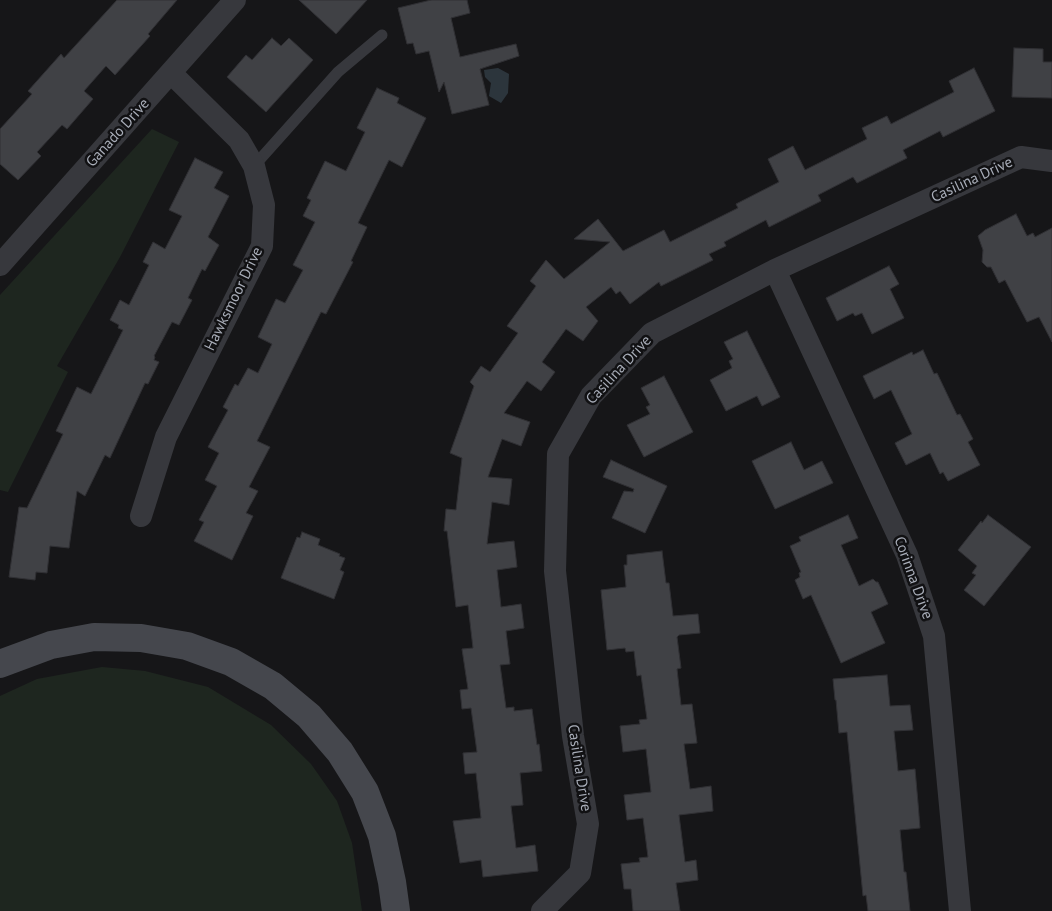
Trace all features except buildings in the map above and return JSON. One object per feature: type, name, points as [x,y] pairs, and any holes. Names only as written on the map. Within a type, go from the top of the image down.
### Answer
[{"type":"street","name":"Ganado Drive","points":[[0,265],[235,0]]},
{"type":"street","name":"Hawksmoor Drive","points":[[141,516],[166,437],[262,246],[264,205],[254,166],[239,140],[171,73]]},
{"type":"street","name":"Casilina Drive","points":[[542,911],[580,873],[588,824],[573,736],[555,571],[558,454],[591,396],[652,334],[775,270],[1021,158],[1052,161]]},
{"type":"street","name":"Corinna Drive","points":[[775,270],[907,555],[934,636],[960,911]]},
{"type":"street","points":[[0,664],[51,645],[94,637],[141,638],[187,646],[232,662],[272,686],[309,716],[334,744],[365,792],[382,836],[396,911]]},
{"type":"lane","points":[[254,166],[338,72],[382,35]]},
{"type":"shaded area","points":[[498,68],[509,74],[508,93],[501,103],[489,96],[491,83],[485,77],[484,70]]},
{"type":"shaded area","points":[[152,129],[179,142],[120,257],[57,366],[68,372],[8,492],[0,490],[0,295]]},
{"type":"shaded area","points":[[102,667],[145,671],[208,687],[271,725],[311,764],[337,801],[352,843],[362,911],[0,911],[0,696],[37,679]]}]
